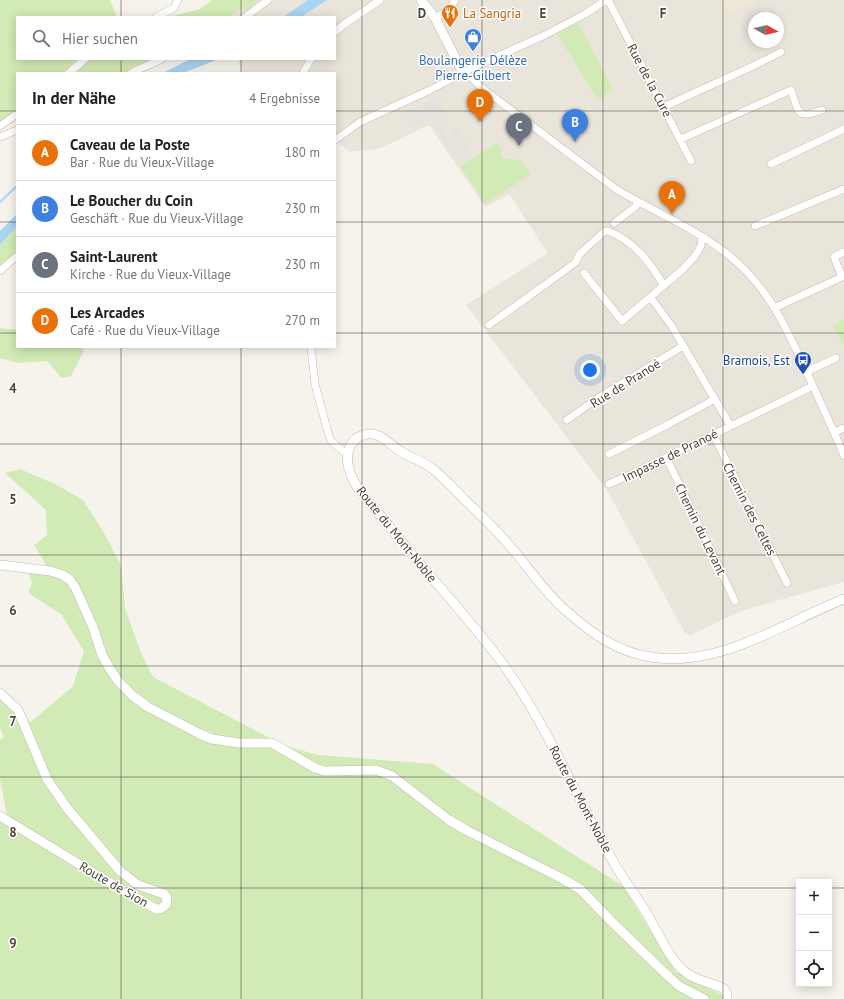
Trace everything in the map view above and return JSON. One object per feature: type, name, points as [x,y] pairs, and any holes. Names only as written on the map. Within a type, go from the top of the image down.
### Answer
[{"type":"street","points":[[158,16],[171,10],[176,5],[178,0]]},
{"type":"street","points":[[246,16],[266,0]]},
{"type":"street","points":[[336,31],[380,0]]},
{"type":"street","points":[[421,0],[435,18],[460,66],[482,88],[616,189],[638,202],[662,213],[702,237],[725,252],[746,270],[765,292],[793,342],[844,455]]},
{"type":"street","points":[[435,18],[449,10],[455,0]]},
{"type":"street","points":[[336,139],[360,122],[430,90],[474,67],[545,35],[585,14],[607,0]]},
{"type":"street","name":"Rue de la Cure","points":[[607,0],[664,106],[691,161]]},
{"type":"street","points":[[664,106],[748,69],[781,52]]},
{"type":"street","points":[[70,72],[84,60]]},
{"type":"street","points":[[133,72],[160,60]]},
{"type":"street","points":[[304,72],[310,60]]},
{"type":"street","points":[[681,139],[791,90],[799,111],[804,115],[809,116],[822,110]]},
{"type":"street","points":[[0,126],[16,115]]},
{"type":"street","points":[[771,164],[844,129]]},
{"type":"street","points":[[0,138],[16,130]]},
{"type":"street","points":[[755,226],[844,189]]},
{"type":"street","points":[[608,231],[609,227],[635,207],[638,202]]},
{"type":"street","points":[[489,325],[564,272],[576,262],[579,255],[585,248],[605,231],[615,234],[633,246],[645,257],[664,286]]},
{"type":"street","points":[[584,273],[622,321],[651,298],[681,271],[695,256],[701,246],[702,237]]},
{"type":"street","points":[[774,308],[842,277],[834,257],[844,252]]},
{"type":"street","points":[[0,270],[16,257]]},
{"type":"street","points":[[651,298],[671,325],[730,425],[813,386]]},
{"type":"street","name":"Rue de Pranoé","points":[[567,420],[598,398],[684,346]]},
{"type":"street","points":[[311,348],[315,384],[327,430],[331,441],[344,452]]},
{"type":"street","points":[[806,372],[836,358]]},
{"type":"street","points":[[609,454],[669,424],[715,398]]},
{"type":"street","name":"Impasse de Pranoé","points":[[609,484],[730,425]]},
{"type":"street","points":[[834,432],[844,428]]},
{"type":"street","name":"Route du Mont-Noble","points":[[727,999],[727,994],[724,989],[689,975],[675,961],[656,928],[618,870],[546,733],[522,691],[480,634],[396,535],[361,491],[351,475],[348,460],[349,450],[358,437],[372,433],[381,436],[397,449],[432,469],[509,544],[546,591],[567,611],[605,641],[617,648],[639,655],[656,658],[678,659],[692,658],[721,651],[751,641],[844,599]]},
{"type":"street","name":"Chemin des Celtes","points":[[713,434],[787,583]]},
{"type":"street","name":"Chemin du Levant","points":[[666,457],[735,601]]},
{"type":"street","points":[[0,565],[50,571],[63,575],[70,580],[93,627],[102,655],[110,669],[118,681],[133,696],[148,707],[212,739],[239,743],[272,744],[315,768],[325,771],[376,770],[392,776],[449,820],[580,889],[679,986],[704,999]]},
{"type":"street","name":"Route de Sion","points":[[0,693],[18,710],[47,779],[67,808],[120,871],[138,885],[164,894],[167,898],[166,905],[160,909],[156,909],[141,901],[0,816]]},
{"type":"shaded area","points":[[211,0],[844,0],[844,582],[741,611],[691,635],[685,633],[607,490],[466,305],[548,253],[509,194],[485,207],[429,125],[379,149],[349,152],[336,141],[336,72],[242,72],[238,60],[336,60],[336,16],[219,16]]},
{"type":"shaded area","points":[[724,0],[760,0],[730,13]]},
{"type":"shaded area","points":[[440,96],[445,111],[411,128],[406,117],[401,119],[399,115]]},
{"type":"shaded area","points":[[436,119],[459,155],[455,158],[431,121]]},
{"type":"shaded area","points":[[456,127],[469,148],[464,151],[451,130]]},
{"type":"green space","points":[[0,0],[110,0],[117,16],[16,16],[16,60],[78,60],[63,72],[16,72],[16,110],[0,121]]},
{"type":"green space","points":[[212,0],[258,0],[249,10],[240,9],[230,16],[173,16],[200,9]]},
{"type":"green space","points":[[578,23],[613,90],[598,100],[557,34]]},
{"type":"green space","points":[[88,60],[151,60],[132,68],[132,72],[74,72]]},
{"type":"green space","points":[[497,143],[502,149],[500,154],[504,159],[510,158],[512,161],[516,158],[518,162],[521,160],[531,174],[485,204],[460,166]]},
{"type":"green space","points":[[16,227],[16,257],[0,271],[0,245]]},
{"type":"green space","points":[[844,319],[844,348],[833,325]]},
{"type":"green space","points":[[0,328],[16,330],[16,348],[82,348],[84,351],[71,376],[62,378],[47,361],[18,363],[0,358]]},
{"type":"green space","points":[[20,469],[55,484],[83,500],[104,533],[121,565],[125,608],[141,653],[153,677],[285,746],[318,755],[433,764],[623,886],[676,972],[730,999],[0,999],[0,818],[7,815],[0,780],[0,740],[4,737],[0,728],[0,700],[31,722],[73,686],[84,651],[61,614],[28,593],[32,583],[27,568],[50,571],[34,545],[47,535],[46,510],[5,473]]},
{"type":"water","points":[[308,0],[327,0],[303,16],[284,16]]},
{"type":"water","points":[[188,60],[216,60],[186,72],[165,72]]},
{"type":"water","points":[[16,215],[16,227],[0,245],[0,231]]},
{"type":"waterway","points":[[0,202],[16,187]]},
{"type":"place","name":"La Sangria","points":[[450,28]]},
{"type":"place","name":"Boulangerie Délèze Pierre-Gilbert","points":[[473,52]]},
{"type":"place","name":"Les Arcades","points":[[480,122]]},
{"type":"place","name":"Le Boucher du Coin","points":[[575,142]]},
{"type":"place","name":"Saint-Laurent","points":[[519,146]]},
{"type":"place","name":"Caveau de la Poste","points":[[672,214]]},
{"type":"place","name":"Bramois, Est","points":[[803,375]]}]
